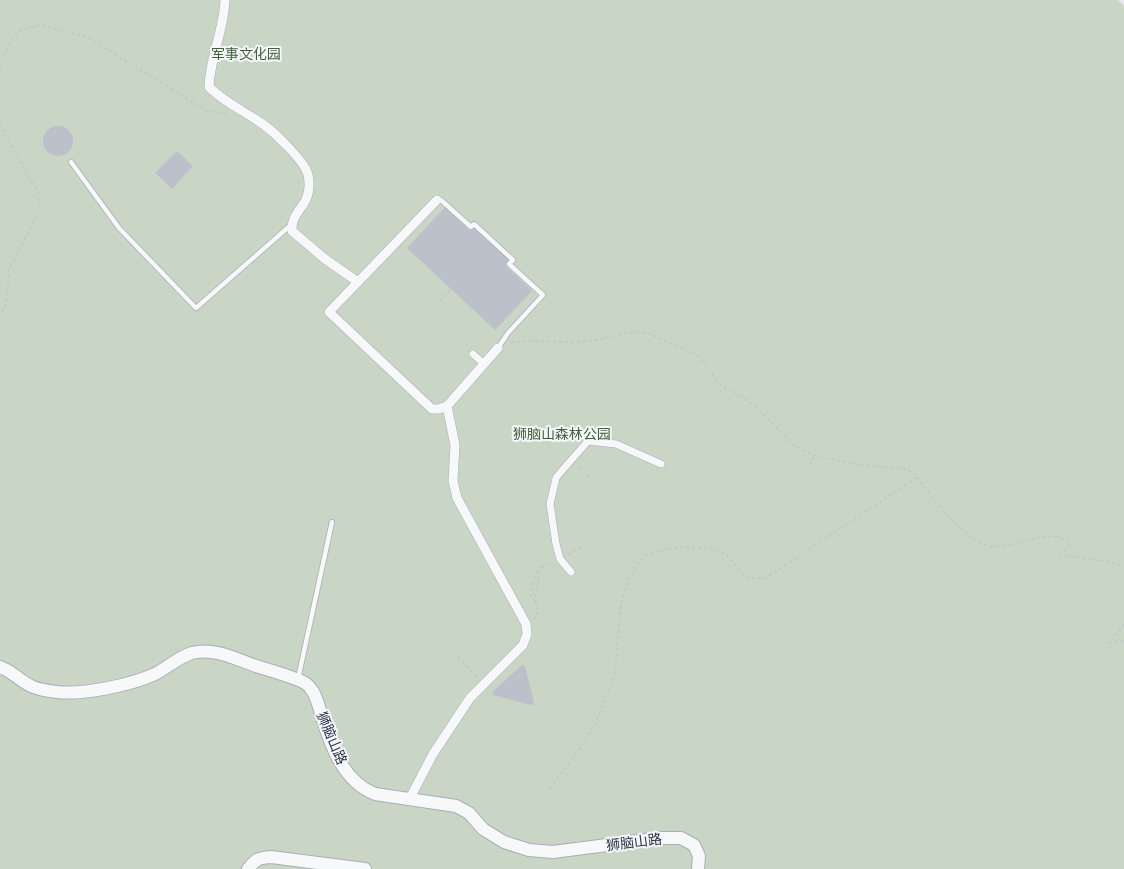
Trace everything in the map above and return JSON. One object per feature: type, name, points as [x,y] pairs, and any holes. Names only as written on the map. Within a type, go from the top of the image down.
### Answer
[{"type":"street","points":[[224,0],[224,11],[210,74],[210,87],[219,97],[265,125],[287,146],[307,172],[309,193],[303,206],[294,216],[292,231],[326,259],[358,282]]},
{"type":"street","points":[[437,200],[329,312],[432,409],[439,409],[447,406],[498,348]]},
{"type":"street","points":[[473,354],[484,364]]},
{"type":"street","points":[[410,798],[433,754],[470,698],[523,645],[527,634],[526,624],[457,498],[453,481],[455,445],[447,406]]},
{"type":"street","points":[[571,572],[560,559],[556,544],[550,504],[556,478],[562,470],[588,441],[616,444],[661,464]]},
{"type":"street","name":"狮脑山路","points":[[0,667],[30,686],[43,690],[70,693],[136,680],[155,674],[191,653],[220,653],[298,679],[310,687],[314,693],[328,735],[343,767],[353,780],[367,791],[375,794],[456,806],[469,813],[482,830],[504,842],[529,850],[553,852],[661,838],[681,838],[694,845],[699,856],[698,869]]},
{"type":"street","points":[[248,869],[255,860],[271,857],[365,869]]},
{"type":"lane","points":[[71,162],[119,228],[196,308],[292,224]]},
{"type":"lane","points":[[437,200],[441,200],[471,227],[474,224],[513,260],[509,264],[543,295],[508,333],[498,348]]},
{"type":"lane","points":[[298,679],[332,522]]},
{"type":"path","points":[[0,68],[6,50],[21,30],[40,25],[87,37],[207,111],[225,114],[239,110]]},
{"type":"path","points":[[0,124],[38,193],[40,205],[35,219],[9,269],[6,304],[0,316]]},
{"type":"path","points":[[440,301],[451,289]]},
{"type":"path","points":[[498,348],[510,342],[579,342],[596,340],[630,332],[647,333],[696,354],[720,385],[744,398],[755,406],[795,446],[815,456],[877,468],[902,468],[913,473],[933,500],[974,539],[981,543],[990,546],[1011,544],[1047,536],[1058,536],[1067,541],[1069,546],[1060,555],[1105,561],[1118,565],[1124,564]]},
{"type":"path","points":[[810,465],[815,456]]},
{"type":"path","points":[[578,468],[582,471]]},
{"type":"path","points":[[586,475],[591,478]]},
{"type":"path","points":[[548,791],[581,746],[597,720],[615,673],[620,609],[626,586],[637,564],[646,555],[679,547],[707,548],[726,554],[746,578],[766,578],[917,477]]},
{"type":"path","points":[[567,556],[585,545]]},
{"type":"path","points":[[535,601],[531,597],[533,585],[537,570],[544,564]]},
{"type":"path","points":[[535,598],[540,571]]},
{"type":"path","points":[[1124,624],[1109,643],[1124,641]]},
{"type":"path","points":[[458,657],[484,684]]},
{"type":"green space","name":"狮脑山森林公园","points":[[0,0],[1118,0],[1124,6],[1124,869],[0,869]]},
{"type":"building","points":[[58,126],[69,130],[73,141],[69,152],[58,156],[47,152],[43,141],[47,130]]},
{"type":"building","points":[[177,151],[193,166],[172,189],[155,173]]},
{"type":"building","points":[[445,207],[470,231],[475,226],[510,259],[505,265],[532,291],[495,330],[407,248]]},
{"type":"building","points":[[522,665],[525,666],[534,703],[531,705],[493,695],[492,692]]},
{"type":"park label","name":"军事文化园","points":[[246,54]]}]
